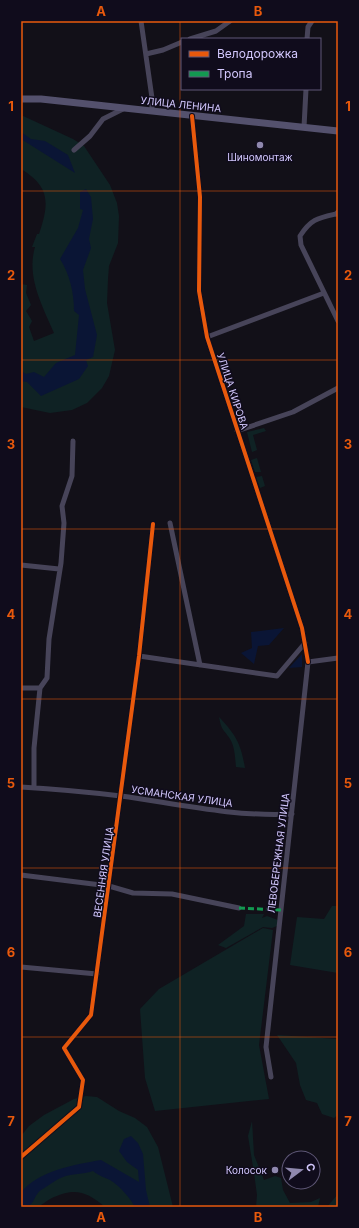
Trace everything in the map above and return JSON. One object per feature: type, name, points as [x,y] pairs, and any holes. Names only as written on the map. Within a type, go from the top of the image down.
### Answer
[{"type":"main road","name":"УЛИЦА ЛЕНИНА","points":[[21,99],[152,111],[338,131]]},
{"type":"street","points":[[141,21],[152,111]]},
{"type":"street","points":[[193,38],[216,31],[230,21]]},
{"type":"street","points":[[307,38],[308,27],[312,21]]},
{"type":"street","points":[[146,54],[163,50],[181,42]]},
{"type":"street","points":[[304,127],[306,90]]},
{"type":"street","points":[[74,150],[90,136],[103,119],[123,109]]},
{"type":"street","name":"УЛИЦА КИРОВА","points":[[192,116],[200,197],[199,291],[207,337],[305,643],[308,662]]},
{"type":"street","points":[[338,212],[336,214],[316,218],[307,225],[300,236],[301,245],[338,321]]},
{"type":"street","points":[[207,337],[324,293]]},
{"type":"street","name":"УЛИЦА КИРОВА","points":[[238,431],[294,412],[338,388]]},
{"type":"street","points":[[34,788],[34,748],[40,688],[47,678],[49,639],[64,523],[62,506],[72,476],[73,441]]},
{"type":"street","points":[[170,523],[200,665]]},
{"type":"street","name":"ВЕСЕННЯЯ УЛИЦА","points":[[21,1157],[79,1107],[83,1080],[64,1048],[91,1015],[139,656],[153,524]]},
{"type":"street","points":[[21,565],[59,568]]},
{"type":"street","points":[[139,656],[277,676],[305,643]]},
{"type":"street","points":[[308,662],[338,658]]},
{"type":"street","name":"ЛЕВОБЕРЕЖНАЯ УЛИЦА","points":[[271,1077],[266,1047],[308,662]]},
{"type":"street","points":[[21,688],[40,688]]},
{"type":"street","name":"УСМАНСКАЯ УЛИЦА","points":[[21,787],[121,796],[206,810],[270,815],[292,814]]},
{"type":"street","points":[[21,875],[109,886],[133,893],[172,894],[239,908]]},
{"type":"street","points":[[21,967],[97,974]]},
{"type":"green space","points":[[21,115],[73,139],[84,146],[110,185],[117,203],[119,216],[118,243],[109,266],[108,279],[107,303],[115,350],[109,376],[102,388],[87,403],[72,410],[50,413],[21,407],[21,284],[27,285],[26,293],[31,305],[26,311],[32,321],[29,327],[34,341],[54,333],[34,281],[33,258],[35,247],[32,247],[37,234],[39,234],[46,205],[43,190],[31,176],[21,169]]},
{"type":"green space","points":[[264,428],[266,431],[253,435],[257,450],[252,452],[247,432]]},
{"type":"green space","points":[[257,458],[261,472],[255,472],[251,460]]},
{"type":"green space","points":[[262,476],[265,486],[260,488],[256,477]]},
{"type":"green space","points":[[219,717],[230,729],[237,740],[242,752],[245,768],[236,767],[233,745],[222,728]]},
{"type":"green space","points":[[332,906],[338,906],[338,973],[290,965],[297,917],[324,919]]},
{"type":"green space","points":[[246,914],[264,914],[262,918],[267,916],[278,920],[277,926],[272,928],[263,927],[226,948],[218,945],[244,926]]},
{"type":"green space","points":[[263,928],[273,930],[259,1045],[269,1099],[155,1111],[145,1078],[140,1009],[159,989]]},
{"type":"green space","points":[[277,1035],[338,1039],[338,1115],[334,1118],[322,1114],[317,1103],[306,1100],[300,1085],[296,1063]]},
{"type":"green space","points":[[86,1096],[97,1097],[119,1111],[135,1118],[147,1127],[158,1147],[173,1207],[105,1207],[86,1194],[73,1192],[58,1195],[37,1207],[21,1207],[21,1136],[29,1126],[44,1115],[74,1099]]},
{"type":"green space","points":[[252,1121],[254,1155],[264,1180],[275,1176],[281,1178],[281,1190],[283,1190],[290,1203],[311,1202],[320,1198],[318,1207],[256,1207],[257,1195],[248,1136]]},
{"type":"green space","points":[[338,1194],[338,1207],[327,1207]]},
{"type":"water","points":[[21,132],[31,139],[45,141],[68,155],[75,173],[21,139]]},
{"type":"water","points":[[86,189],[91,197],[93,219],[89,239],[91,248],[83,270],[85,289],[97,335],[93,357],[86,360],[88,366],[79,379],[41,396],[27,382],[21,381],[21,371],[26,374],[34,372],[44,377],[56,363],[75,355],[79,315],[74,311],[71,284],[60,259],[78,228],[83,210],[80,209],[80,192]]},
{"type":"water","points":[[284,628],[269,645],[258,646],[254,664],[241,653],[252,648],[251,632]]},
{"type":"water","points":[[302,654],[302,667],[289,668]]},
{"type":"water","points":[[131,1136],[138,1143],[143,1154],[146,1190],[150,1207],[135,1207],[128,1196],[117,1185],[93,1171],[70,1175],[54,1181],[38,1193],[32,1203],[26,1207],[21,1207],[21,1193],[28,1185],[36,1179],[69,1166],[101,1160],[139,1182],[138,1170],[127,1162],[119,1151],[124,1139]]},
{"type":"marked path","points":[[239,908],[281,910]]},
{"type":"cycle path","points":[[192,116],[200,197],[199,291],[207,337],[302,628],[308,662]]},
{"type":"cycle path","points":[[21,1157],[79,1107],[83,1080],[64,1048],[91,1015],[139,656],[153,524]]},
{"type":"place","name":"Шиномонтаж","points":[[260,145]]},
{"type":"place","name":"Колосок","points":[[275,1170]]}]
